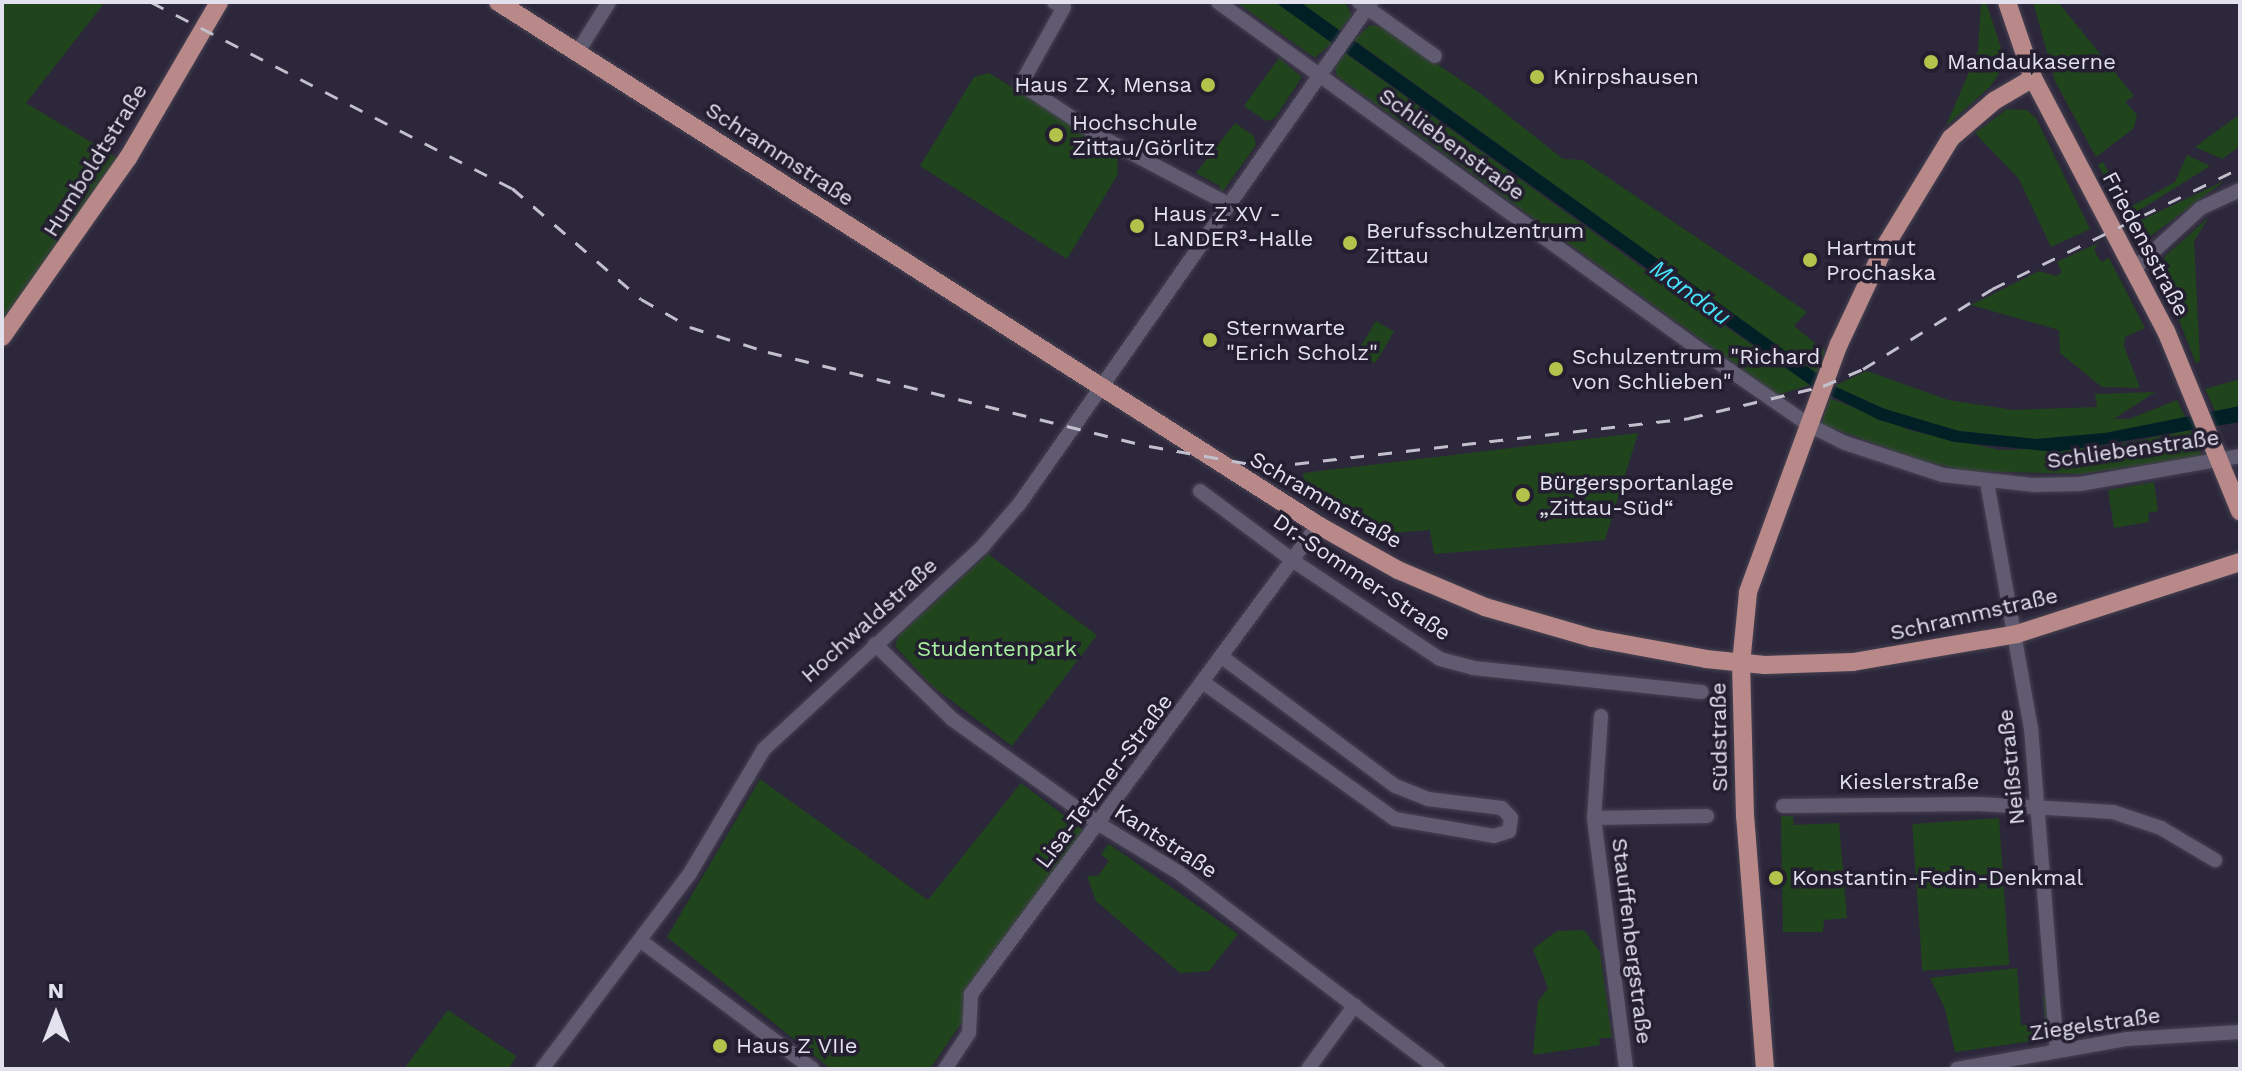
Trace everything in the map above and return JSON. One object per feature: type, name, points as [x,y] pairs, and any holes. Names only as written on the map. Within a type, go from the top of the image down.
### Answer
[{"type":"main road","name":"Humboldtstraße","points":[[2,337],[128,158],[219,2]]},
{"type":"main road","name":"Schrammstraße","points":[[498,2],[1318,525],[1398,570],[1485,607],[1592,638],[1741,664],[1884,660],[2017,634],[2240,562]]},
{"type":"main road","name":"Friedensstraße","points":[[2007,2],[2033,78],[2135,268],[2192,392],[2240,511]]},
{"type":"main road","name":"Südstraße","points":[[1765,1069],[1751,943],[1741,664],[1754,571],[1835,355],[1884,248],[1936,155],[1975,115],[2033,78]]},
{"type":"street","points":[[577,53],[609,2]]},
{"type":"street","name":"Schliebenstraße","points":[[1218,2],[1811,420],[1901,463],[1987,482],[2080,484],[2218,455],[2240,456]]},
{"type":"street","points":[[1059,4],[1021,84],[1101,137],[1228,204]]},
{"type":"street","points":[[1366,4],[1435,56]]},
{"type":"street","name":"Hochwaldstraße","points":[[542,1069],[690,873],[764,749],[995,534],[1356,24],[1366,4]]},
{"type":"street","points":[[2135,268],[2193,214],[2240,190]]},
{"type":"street","name":"Neißstraße","points":[[1987,482],[2017,634],[2037,806],[2057,1051]]},
{"type":"street","name":"Dr.-Sommer-Straße","points":[[1200,491],[1295,562],[1440,659],[1473,668],[1702,692]]},
{"type":"street","name":"Lisa-Tetzner-Straße","points":[[945,1069],[969,1033],[971,994],[1295,562],[1318,525]]},
{"type":"street","name":"Kantstraße","points":[[875,644],[952,719],[1099,824],[1178,872],[1438,1069]]},
{"type":"street","points":[[1204,683],[1395,819],[1494,836],[1509,831],[1511,818],[1502,808],[1428,799],[1395,786],[1223,658]]},
{"type":"street","name":"Stauffenbergstraße","points":[[1601,716],[1594,818],[1626,1069]]},
{"type":"street","name":"Kieslerstraße","points":[[1783,806],[2037,806],[2137,818],[2215,860]]},
{"type":"street","name":"Stauffenbergstraße","points":[[1594,818],[1707,816]]},
{"type":"street","points":[[641,941],[813,1069]]},
{"type":"street","points":[[1308,1069],[1355,1005]]},
{"type":"street","name":"Ziegelstraße","points":[[1957,1069],[2127,1039],[2240,1032]]},
{"type":"green space","points":[[2,2],[105,2],[26,103],[119,159],[2,333]]},
{"type":"green space","points":[[1236,2],[1275,2],[1332,43],[1315,58]]},
{"type":"green space","points":[[1300,2],[1345,2],[1352,15],[1340,31]]},
{"type":"green space","points":[[1981,2],[1986,2],[2004,57],[2002,69],[1990,87],[1946,126],[1978,51]]},
{"type":"green space","points":[[2033,2],[2058,2],[2134,96],[2125,102],[2137,115],[2134,128],[2096,157],[2055,81]]},
{"type":"green space","points":[[1370,25],[1383,27],[1481,94],[1563,159],[1582,160],[1807,312],[1794,326],[1826,352],[1817,374],[1354,40]]},
{"type":"green space","points":[[1345,53],[1810,385],[1778,395],[1337,76],[1335,68]]},
{"type":"green space","points":[[1279,58],[1302,77],[1275,118],[1266,121],[1244,106]]},
{"type":"green space","points":[[989,73],[1117,152],[1118,174],[1067,259],[920,166],[974,77]]},
{"type":"green space","points":[[2007,109],[2027,110],[2036,118],[2090,229],[2051,247],[2019,179],[1975,133]]},
{"type":"green space","points":[[2240,114],[2240,146],[2222,159],[2195,147]]},
{"type":"green space","points":[[1235,123],[1254,136],[1256,145],[1221,194],[1220,186],[1196,173]]},
{"type":"green space","points":[[2187,155],[2210,166],[2127,218],[2098,165],[2103,162],[2129,208],[2175,182]]},
{"type":"green space","points":[[2226,180],[2148,238],[2137,235],[2131,225]]},
{"type":"green space","points":[[2209,217],[2194,241],[2200,360],[2196,364],[2160,271],[2165,256]]},
{"type":"green space","points":[[2098,243],[2094,250],[2101,262],[2109,258],[2145,328],[2125,337],[2124,346],[2140,388],[2102,387],[2060,353],[2059,330],[1971,305],[2039,271],[2056,276],[2062,272],[2057,262]]},
{"type":"green space","points":[[1376,321],[1394,332],[1375,364],[1357,353]]},
{"type":"green space","points":[[1867,371],[1948,400],[2014,410],[2097,407],[2095,394],[2155,392],[2114,419],[2129,419],[2177,400],[2186,418],[2105,433],[2036,439],[1959,431],[1899,415],[1834,386]]},
{"type":"green space","points":[[2240,379],[2240,406],[2215,411],[2205,389]]},
{"type":"green space","points":[[1830,398],[1912,431],[2000,450],[2112,446],[2190,430],[2202,456],[2081,474],[1967,471],[1920,460],[1821,424]]},
{"type":"green space","name":"Bürgersportanlage „Zittau-Süd“","points":[[1638,433],[1605,540],[1434,554],[1430,530],[1376,534],[1305,498],[1303,473]]},
{"type":"green space","points":[[2154,482],[2158,511],[2148,513],[2149,522],[2114,528],[2108,490]]},
{"type":"green space","name":"Studentenpark","points":[[988,554],[1097,635],[1012,746],[932,686],[895,646],[899,635]]},
{"type":"green space","points":[[760,779],[928,900],[1021,783],[1087,833],[970,985],[964,1019],[930,1069],[831,1069],[667,937]]},
{"type":"green space","points":[[1781,816],[1793,816],[1794,825],[1839,823],[1847,918],[1824,920],[1823,932],[1783,932]]},
{"type":"green space","points":[[1999,818],[2009,965],[1922,971],[1912,824]]},
{"type":"green space","points":[[1109,844],[1238,934],[1209,971],[1180,973],[1096,901],[1087,876],[1098,876],[1109,861],[1101,854]]},
{"type":"green space","points":[[1584,930],[1600,952],[1612,1038],[1599,1038],[1600,1045],[1533,1055],[1538,1002],[1548,988],[1533,949],[1557,931]]},
{"type":"green space","points":[[2017,968],[2021,1025],[2045,1023],[2043,995],[2049,994],[2052,1031],[2047,1039],[1955,1052],[1945,1009],[1930,978]]},
{"type":"green space","points":[[448,1010],[516,1056],[509,1069],[404,1069]]},
{"type":"water","name":"Mandau","points":[[1275,2],[1300,2],[1834,386],[1882,408],[1959,431],[2036,439],[2105,433],[2240,406],[2240,422],[2056,452],[1954,442],[1879,420],[1810,385]]},
{"type":"railway","points":[[151,2],[512,188],[641,299],[690,327],[768,352],[1149,446],[1267,467],[1689,418],[1823,386],[1863,369],[1992,289],[2240,168]]},
{"type":"place","name":"Mandaukaserne","points":[[1931,62]]},
{"type":"place","name":"Knirpshausen","points":[[1537,77]]},
{"type":"place","name":"Haus Z X, Mensa","points":[[1208,85]]},
{"type":"place","name":"Hochschule Zittau/Görlitz","points":[[1056,135]]},
{"type":"place","name":"Haus Z XV - LaNDER³-Halle","points":[[1137,226]]},
{"type":"place","name":"Berufsschulzentrum Zittau","points":[[1350,243]]},
{"type":"place","name":"Hartmut Prochaska","points":[[1810,260]]},
{"type":"place","name":"Sternwarte \"Erich Scholz\"","points":[[1210,340]]},
{"type":"place","name":"Schulzentrum \"Richard von Schlieben\"","points":[[1556,369]]},
{"type":"place","name":"Bürgersportanlage „Zittau-Süd“","points":[[1523,495]]},
{"type":"place","name":"Konstantin-Fedin-Denkmal","points":[[1776,878]]},
{"type":"place","name":"Haus Z VIIe","points":[[720,1046]]}]
